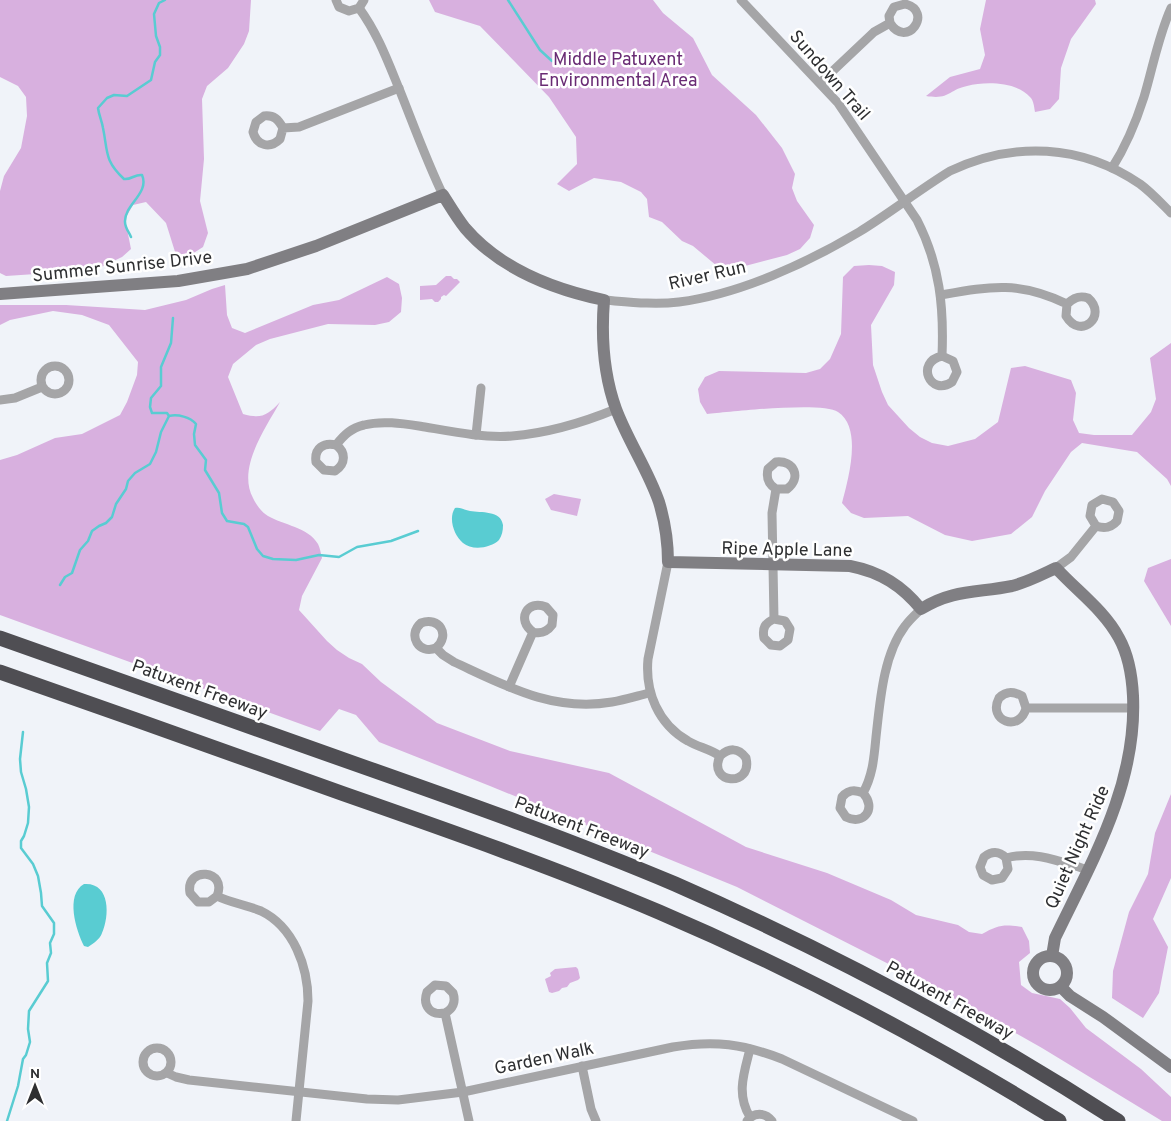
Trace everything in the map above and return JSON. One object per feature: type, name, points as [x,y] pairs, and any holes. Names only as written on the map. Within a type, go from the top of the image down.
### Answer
[{"type":"highway","name":"Patuxent Freeway","points":[[0,638],[524,824],[675,884],[746,916],[877,981],[1039,1071],[1118,1121]]},
{"type":"highway","points":[[0,672],[511,853],[645,906],[802,978],[862,1009],[964,1065],[1059,1121]]},
{"type":"street","name":"River Run","points":[[336,0],[339,7],[344,10],[355,10],[361,4],[399,88],[433,174],[443,196],[455,215],[478,241],[514,268],[575,294],[604,300],[635,303],[679,302],[732,289],[795,265],[858,232],[950,171],[967,163],[998,154],[1030,151],[1062,153],[1095,161],[1112,168],[1141,185],[1171,213]]},
{"type":"street","name":"Sundown Trail","points":[[741,0],[820,83],[852,122],[925,234],[941,295],[942,356]]},
{"type":"street","points":[[1112,168],[1128,140],[1138,114],[1160,36],[1171,8]]},
{"type":"street","points":[[820,83],[874,32],[890,22]]},
{"type":"street","points":[[283,128],[299,127],[399,88]]},
{"type":"street","name":"Summer Sunrise Drive","points":[[0,294],[178,281],[247,269],[316,246],[443,196]]},
{"type":"street","points":[[941,295],[988,288],[1018,288],[1042,293],[1067,304]]},
{"type":"street","points":[[604,300],[602,340],[609,388],[616,410],[658,500],[666,531],[668,562],[648,659],[649,693],[660,714],[674,730],[688,741],[720,756]]},
{"type":"street","points":[[0,400],[15,398],[42,387]]},
{"type":"street","points":[[476,435],[481,388]]},
{"type":"street","points":[[336,445],[347,432],[364,424],[400,424],[476,435],[512,436],[547,432],[579,424],[616,410]]},
{"type":"street","points":[[774,619],[772,513],[776,489]]},
{"type":"street","points":[[863,793],[872,772],[879,706],[889,660],[905,626],[921,609],[944,596],[1012,586],[1056,568],[1071,557],[1096,526]]},
{"type":"street","name":"Ripe Apple Lane","points":[[668,562],[773,566],[850,566],[867,570],[895,583],[921,609]]},
{"type":"street","name":"Quiet Night Ride","points":[[1052,956],[1056,938],[1114,813],[1122,789],[1131,743],[1134,708],[1130,670],[1124,647],[1119,637],[1102,613],[1056,568]]},
{"type":"street","points":[[509,687],[533,632]]},
{"type":"street","points":[[436,648],[454,662],[530,696],[570,703],[612,702],[649,693]]},
{"type":"street","points":[[1026,708],[1134,708]]},
{"type":"street","points":[[1006,858],[1035,855],[1088,870]]},
{"type":"street","points":[[217,896],[264,913],[276,921],[288,935],[301,958],[308,985],[308,1001],[296,1121]]},
{"type":"street","points":[[1052,956],[1061,960],[1067,970],[1065,982],[1057,989],[1044,990],[1039,987],[1033,978],[1033,972],[1036,964],[1044,957],[1052,956]]},
{"type":"street","points":[[1061,987],[1070,996],[1103,1017],[1171,1067]]},
{"type":"street","points":[[445,1013],[469,1121]]},
{"type":"street","name":"Garden Walk","points":[[167,1073],[189,1080],[367,1099],[398,1100],[463,1092],[673,1046],[720,1043],[750,1049],[782,1059],[913,1121]]},
{"type":"street","points":[[750,1049],[741,1090],[744,1107],[748,1119],[756,1114],[762,1114],[768,1116],[772,1121]]},
{"type":"street","points":[[582,1066],[590,1109],[596,1121]]},
{"type":"green space","points":[[0,0],[251,0],[249,31],[244,44],[228,68],[207,86],[202,99],[204,159],[200,201],[208,233],[203,247],[192,254],[176,255],[166,223],[146,202],[133,205],[125,219],[131,249],[122,257],[95,270],[6,276],[0,273],[0,191],[4,176],[21,148],[27,116],[26,97],[18,86],[0,77]]},
{"type":"green space","name":"Middle Patuxent Environmental Area","points":[[429,0],[653,0],[663,13],[693,38],[712,75],[756,115],[782,148],[795,174],[792,188],[797,201],[814,225],[810,238],[800,249],[787,255],[745,266],[717,266],[693,246],[682,241],[662,222],[649,217],[647,199],[641,192],[621,182],[594,178],[569,191],[557,184],[577,164],[576,137],[549,97],[480,26],[435,12]]},
{"type":"green space","points":[[986,0],[1095,0],[1096,4],[1071,39],[1061,68],[1059,99],[1050,109],[1035,112],[1032,100],[1024,92],[1017,88],[992,83],[975,84],[940,97],[926,96],[950,77],[980,69],[985,55],[980,29]]},
{"type":"green space","points":[[854,266],[882,266],[895,272],[894,285],[871,325],[873,365],[882,392],[888,405],[909,428],[920,437],[932,443],[948,446],[975,439],[998,422],[1011,368],[1025,366],[1071,380],[1076,393],[1073,420],[1079,433],[1132,435],[1151,412],[1156,399],[1150,358],[1171,343],[1171,486],[1167,479],[1137,452],[1082,443],[1071,452],[1045,491],[1032,517],[1011,534],[972,541],[945,535],[908,516],[864,518],[851,513],[842,503],[850,468],[852,442],[846,420],[838,412],[814,407],[796,407],[707,414],[700,402],[698,389],[705,377],[719,371],[806,373],[820,369],[830,359],[841,334],[843,277]]},
{"type":"green space","points":[[446,276],[451,276],[460,282],[446,296],[441,297],[438,302],[432,299],[420,300],[420,286],[436,285]]},
{"type":"green space","points":[[387,277],[399,284],[402,298],[401,312],[389,322],[375,325],[328,324],[270,339],[256,345],[233,364],[228,377],[243,414],[263,415],[280,402],[255,449],[248,474],[249,486],[253,498],[265,514],[302,530],[314,538],[318,544],[322,558],[302,596],[299,610],[327,641],[349,658],[362,664],[381,682],[437,723],[510,751],[609,773],[746,847],[827,873],[891,900],[916,915],[958,925],[969,932],[982,934],[1001,926],[1022,927],[1029,941],[1030,953],[1019,962],[1021,985],[1032,993],[1060,999],[1086,1028],[1141,1069],[1171,1097],[1171,1121],[1162,1121],[1042,1048],[932,986],[737,887],[379,742],[356,715],[339,709],[320,731],[0,615],[0,460],[17,455],[55,438],[82,434],[120,415],[137,375],[138,362],[109,325],[82,315],[53,311],[10,320],[0,325],[0,305],[66,305],[145,310],[186,300],[225,285],[227,315],[232,328],[245,333],[313,305],[339,300]]},
{"type":"green space","points":[[554,494],[581,499],[577,516],[551,510],[545,499]]},
{"type":"green space","points":[[1171,559],[1171,626],[1144,581],[1148,568]]},
{"type":"green space","points":[[1171,794],[1171,878],[1153,919],[1168,947],[1159,993],[1143,1018],[1112,998],[1113,971],[1129,912],[1148,874],[1155,833]]},
{"type":"green space","points":[[576,967],[580,978],[578,980],[559,991],[549,992],[545,979],[551,976],[550,973],[555,969]]},
{"type":"water","points":[[455,508],[490,513],[499,517],[503,525],[499,540],[496,543],[481,548],[471,547],[463,543],[453,527],[452,517]]},
{"type":"water","points":[[84,884],[99,888],[106,901],[107,909],[105,926],[101,935],[88,947],[84,946],[81,939],[74,913],[75,896],[78,889]]},
{"type":"waterway","points":[[131,237],[125,222],[126,216],[143,188],[144,181],[142,175],[124,179],[113,166],[108,155],[98,108],[107,98],[114,95],[127,96],[151,80],[155,62],[160,55],[154,14],[159,3],[165,0]]},
{"type":"waterway","points":[[508,0],[540,50],[552,61]]},
{"type":"waterway","points":[[60,585],[65,577],[72,573],[80,550],[88,541],[92,531],[112,517],[116,504],[126,489],[128,481],[135,473],[150,464],[156,452],[161,432],[169,416],[167,413],[152,413],[150,407],[151,398],[161,386],[161,367],[171,343],[173,318]]},
{"type":"waterway","points":[[169,416],[184,417],[196,424],[194,434],[195,445],[206,460],[205,470],[219,493],[222,513],[227,521],[244,524],[248,527],[257,549],[263,556],[273,559],[296,560],[319,555],[339,557],[357,547],[391,541],[418,531]]},
{"type":"waterway","points":[[7,1121],[18,1086],[23,1059],[30,1042],[28,1029],[29,1011],[48,981],[47,963],[51,953],[50,943],[54,934],[54,923],[42,906],[38,876],[33,864],[21,848],[21,841],[28,823],[29,807],[21,772],[20,759],[23,732]]}]
